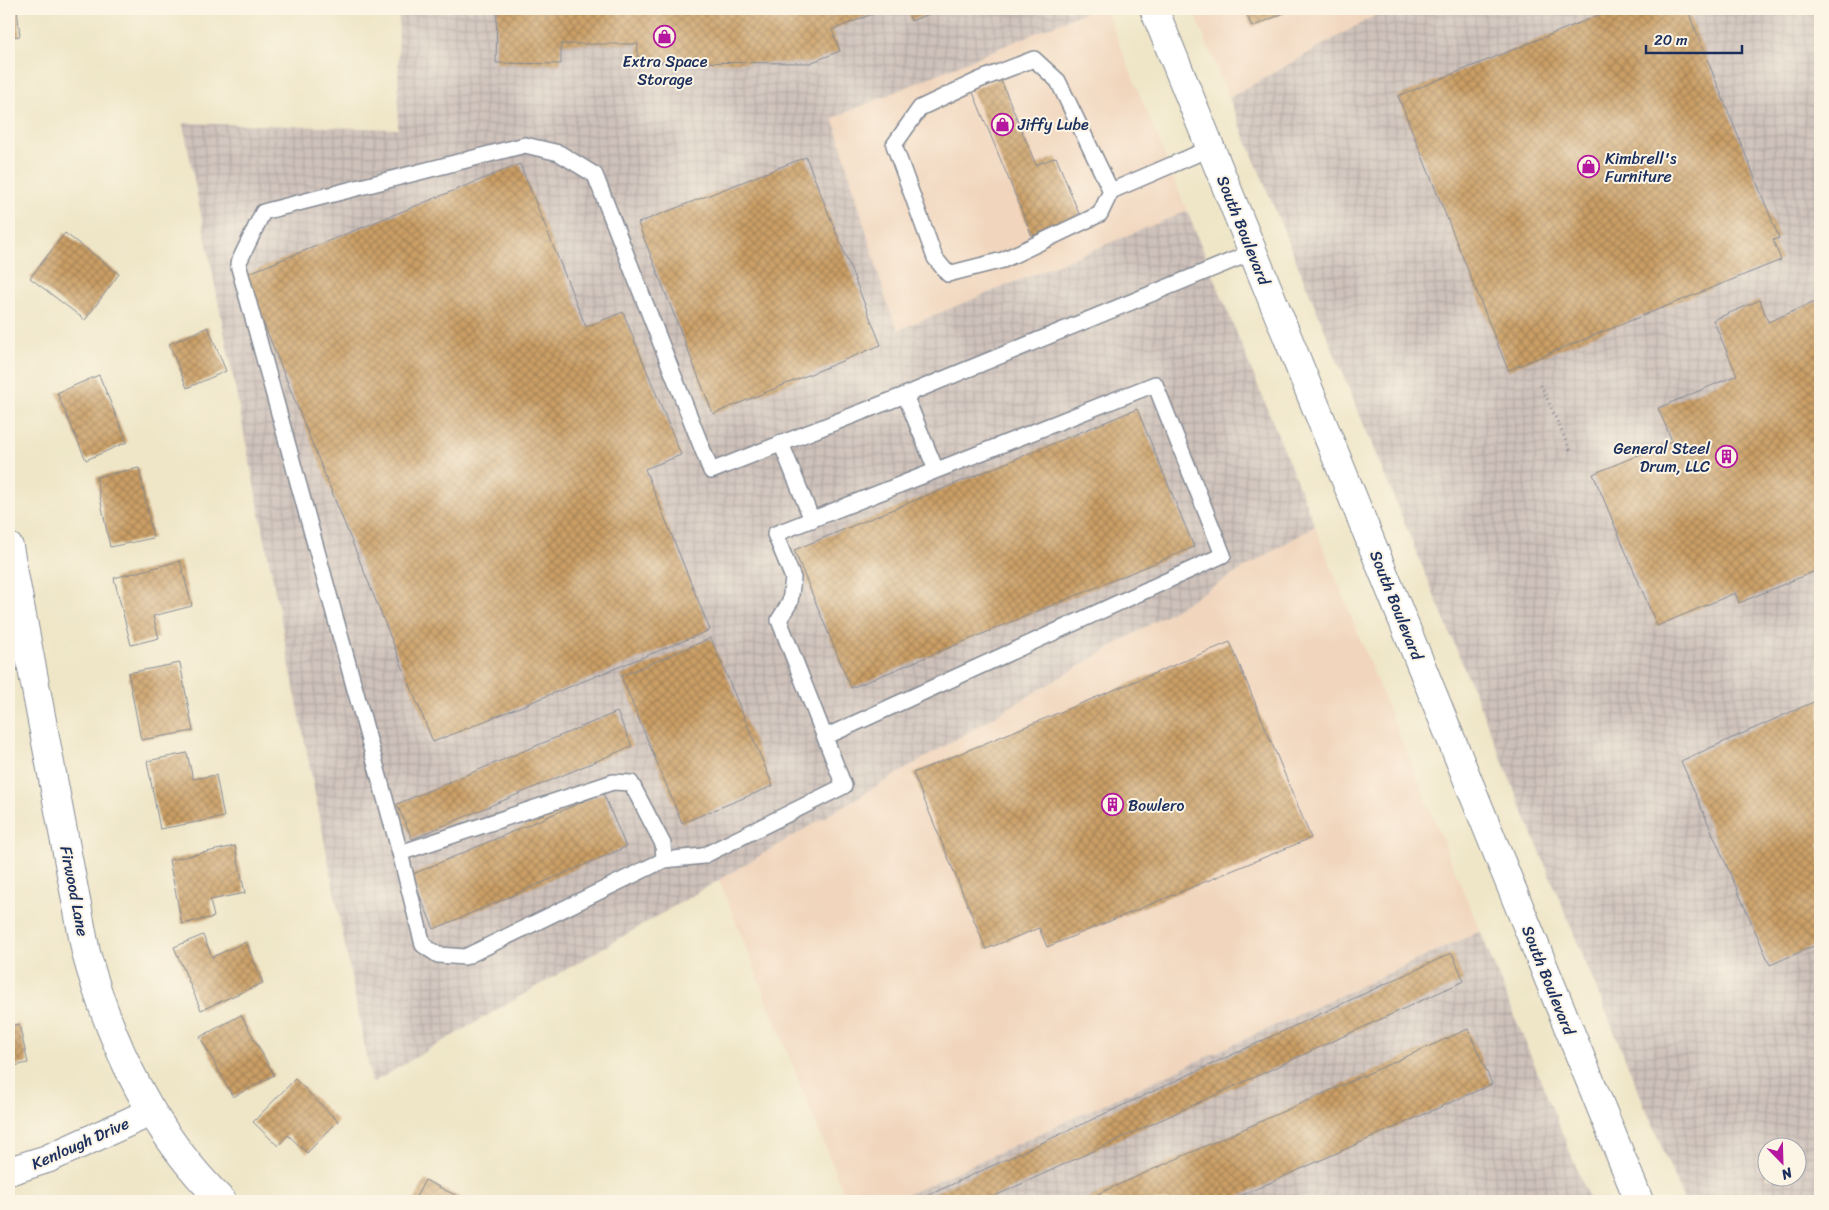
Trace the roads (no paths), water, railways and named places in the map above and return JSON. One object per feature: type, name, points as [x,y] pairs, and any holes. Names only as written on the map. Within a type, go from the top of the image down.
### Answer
[{"type":"main road","name":"South Boulevard","points":[[1154,9],[1640,1201]]},
{"type":"main road","name":"Firwood Lane","points":[[9,547],[86,953],[96,988],[122,1056],[151,1112],[181,1155],[222,1201]]},
{"type":"main road","name":"Kenlough Drive","points":[[9,1172],[47,1159],[151,1112]]},
{"type":"lane","points":[[1111,191],[1058,82],[1034,59],[979,80],[920,108],[894,145],[936,258],[948,274],[1003,260],[1100,214],[1111,191],[1211,148]]},
{"type":"lane","points":[[825,737],[1223,555],[1155,384],[775,534],[793,578],[790,602],[778,620],[844,786],[703,856],[664,860],[465,957],[438,955],[423,945],[400,853],[238,264],[262,212],[525,145],[559,153],[595,175],[711,471],[905,395],[1254,252]]},
{"type":"lane","points":[[905,395],[936,470]]},
{"type":"lane","points":[[781,443],[812,520]]},
{"type":"lane","points":[[400,853],[613,782],[631,784],[664,844],[664,860]]},
{"type":"place","name":"Extra Space Storage","points":[[665,37]]},
{"type":"place","name":"Jiffy Lube","points":[[1002,124]]},
{"type":"place","name":"Kimbrell's Furniture","points":[[1589,167]]},
{"type":"place","name":"General Steel Drum, LLC","points":[[1726,457]]},
{"type":"place","name":"Bowlero","points":[[1112,805]]}]
